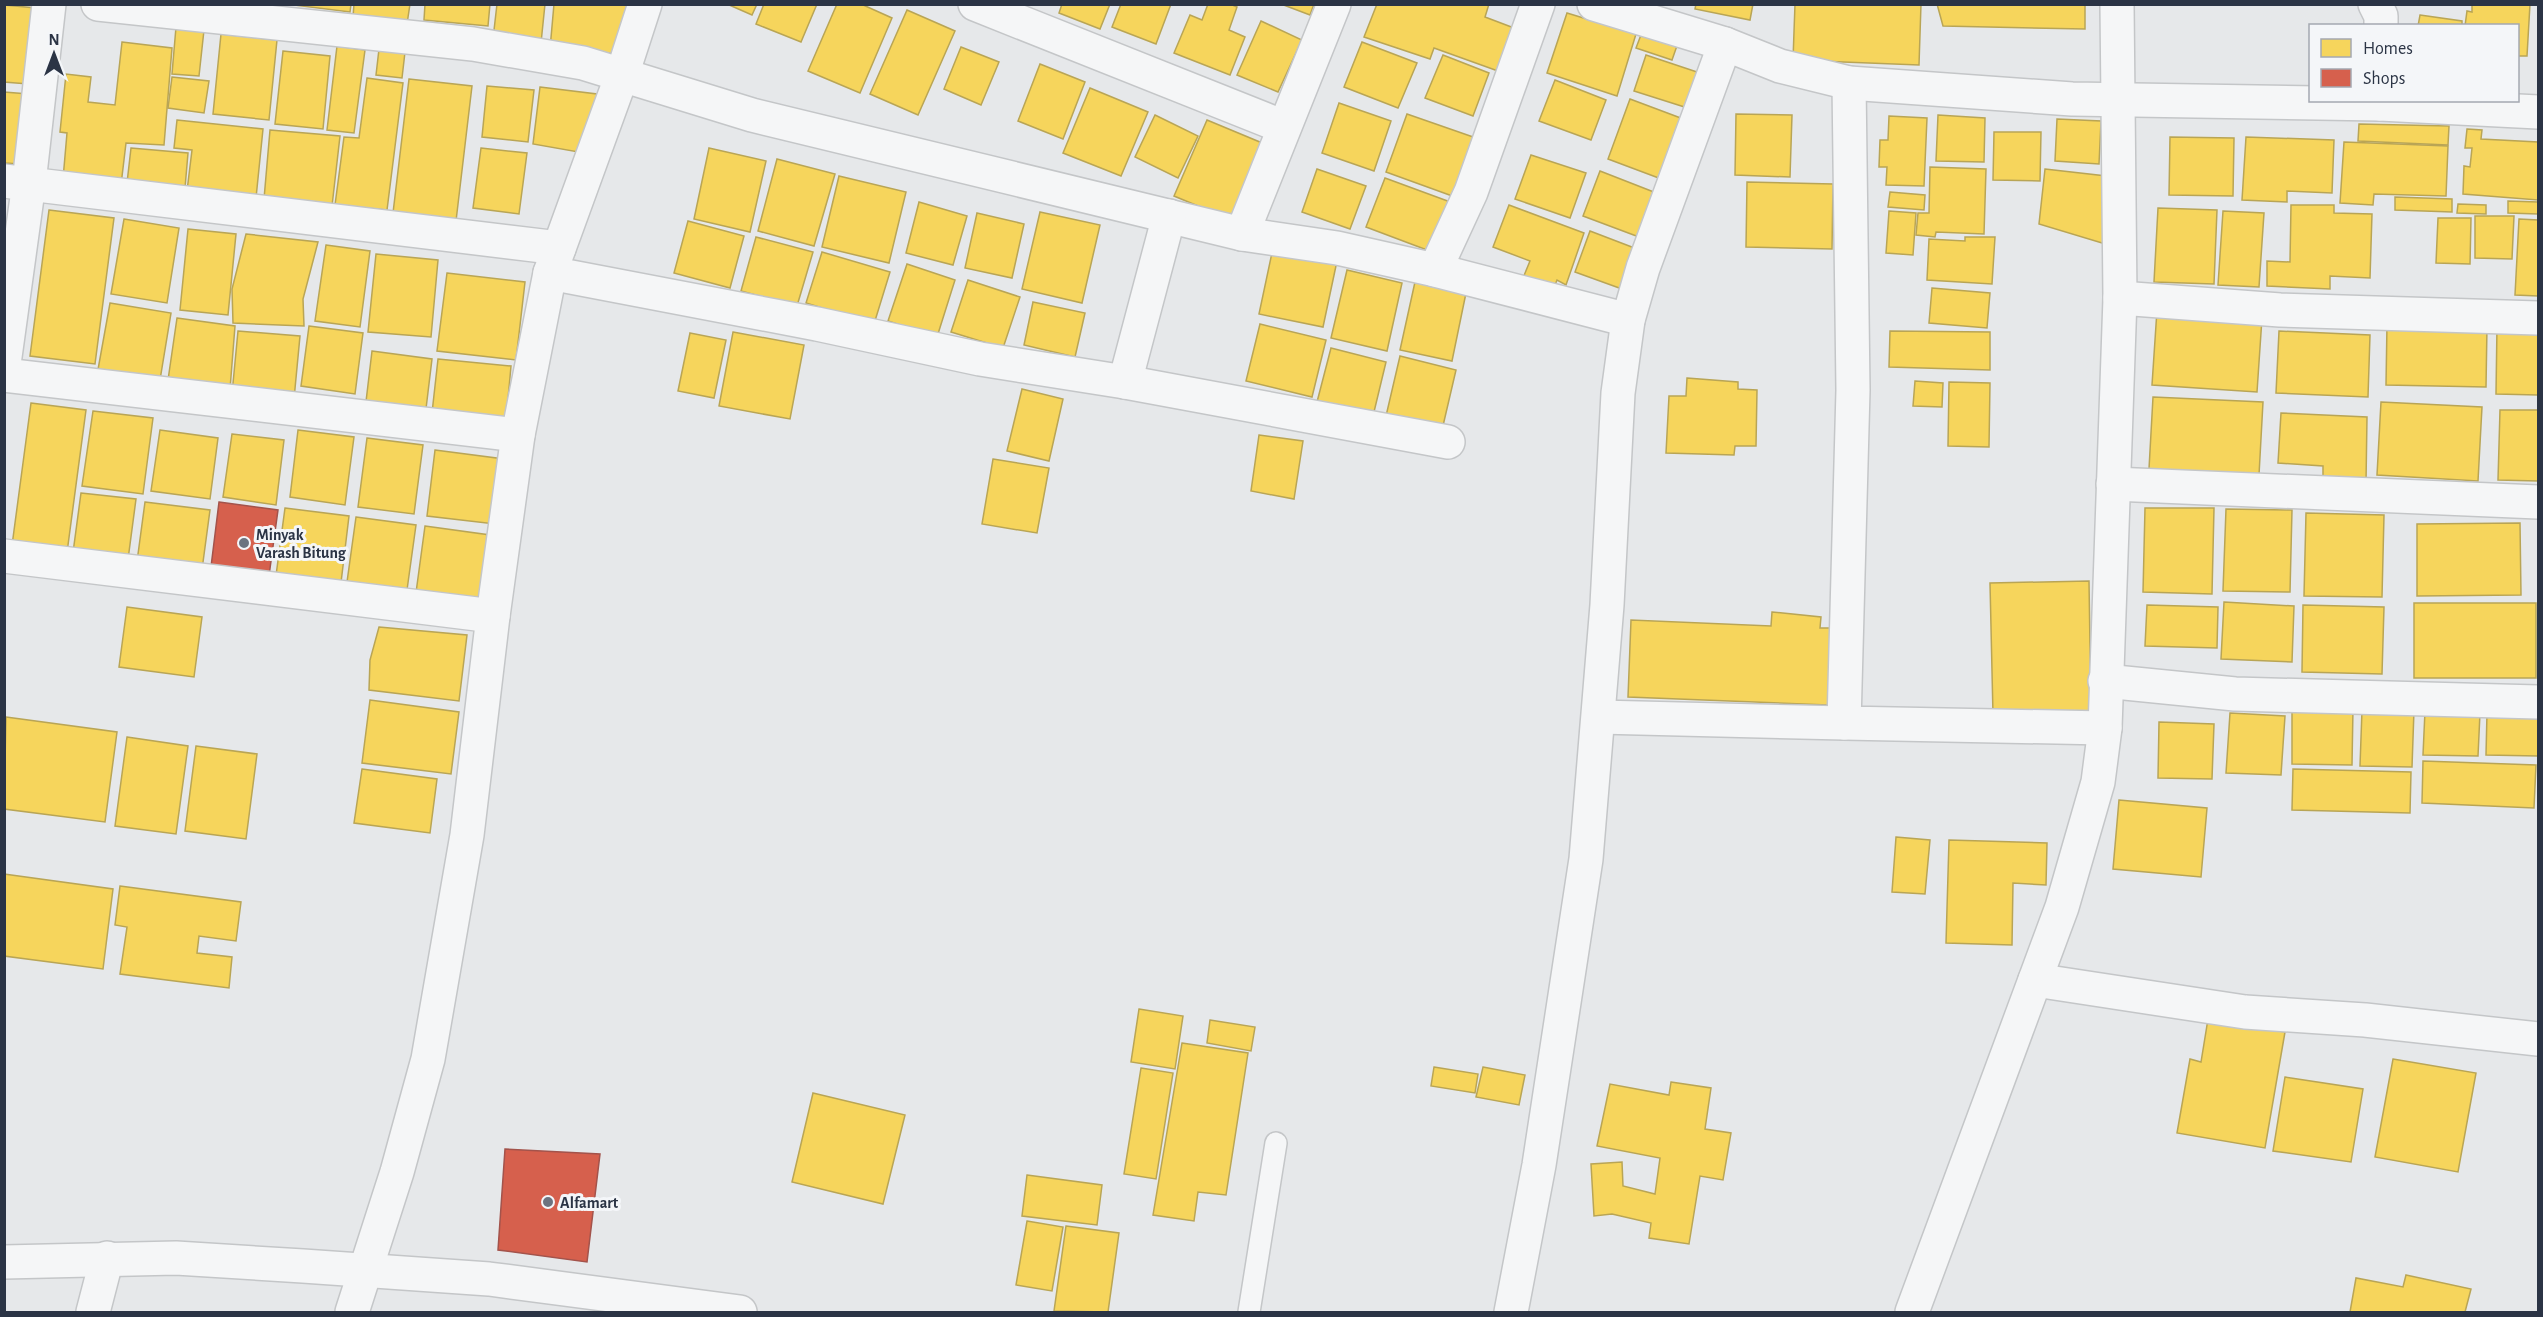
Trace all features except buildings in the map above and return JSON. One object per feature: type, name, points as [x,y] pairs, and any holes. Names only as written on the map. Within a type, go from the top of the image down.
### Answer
[{"type":"street","points":[[4,364],[17,182],[49,4]]},
{"type":"street","points":[[98,4],[473,44],[583,63],[752,116],[1242,234],[1337,248],[1435,270],[1628,320]]},
{"type":"street","points":[[352,1312],[367,1271],[428,1059],[467,835],[493,616],[518,435],[555,260],[622,75],[645,4]]},
{"type":"street","points":[[975,4],[1284,127]]},
{"type":"street","points":[[1242,234],[1334,4]]},
{"type":"street","points":[[1435,270],[1471,192],[1538,4]]},
{"type":"street","points":[[1594,4],[1725,44],[1780,66],[1849,83],[2072,99],[2309,101]]},
{"type":"street","points":[[1912,1312],[2062,907],[2098,782],[2105,728],[2120,298],[2120,99],[2117,4]]},
{"type":"street","points":[[2375,4],[2381,16],[2381,24]]},
{"type":"street","points":[[1511,1312],[1539,1165],[1586,859],[1599,717],[1618,393],[1628,320],[1643,268],[1725,44]]},
{"type":"street","points":[[1844,723],[1853,390],[1849,83]]},
{"type":"street","points":[[2380,102],[2538,112]]},
{"type":"street","points":[[17,182],[555,260],[817,324],[980,359],[1125,382],[1448,442]]},
{"type":"street","points":[[1125,382],[1169,216]]},
{"type":"street","points":[[2120,298],[2280,310],[2538,318]]},
{"type":"street","points":[[4,375],[518,435]]},
{"type":"street","points":[[2113,484],[2538,502]]},
{"type":"street","points":[[4,556],[493,616]]},
{"type":"street","points":[[2105,681],[2235,694],[2538,702]]},
{"type":"street","points":[[1599,717],[2105,728]]},
{"type":"street","points":[[2035,980],[2245,1012],[2365,1020],[2538,1039]]},
{"type":"street","points":[[93,1312],[107,1258]]},
{"type":"street","points":[[4,1262],[176,1258],[489,1279],[740,1312]]},
{"type":"lane","points":[[1249,1312],[1276,1143]]},
{"type":"place","name":"Minyak Varash Bitung","points":[[244,543]]},
{"type":"place","name":"Alfamart","points":[[548,1202]]}]
